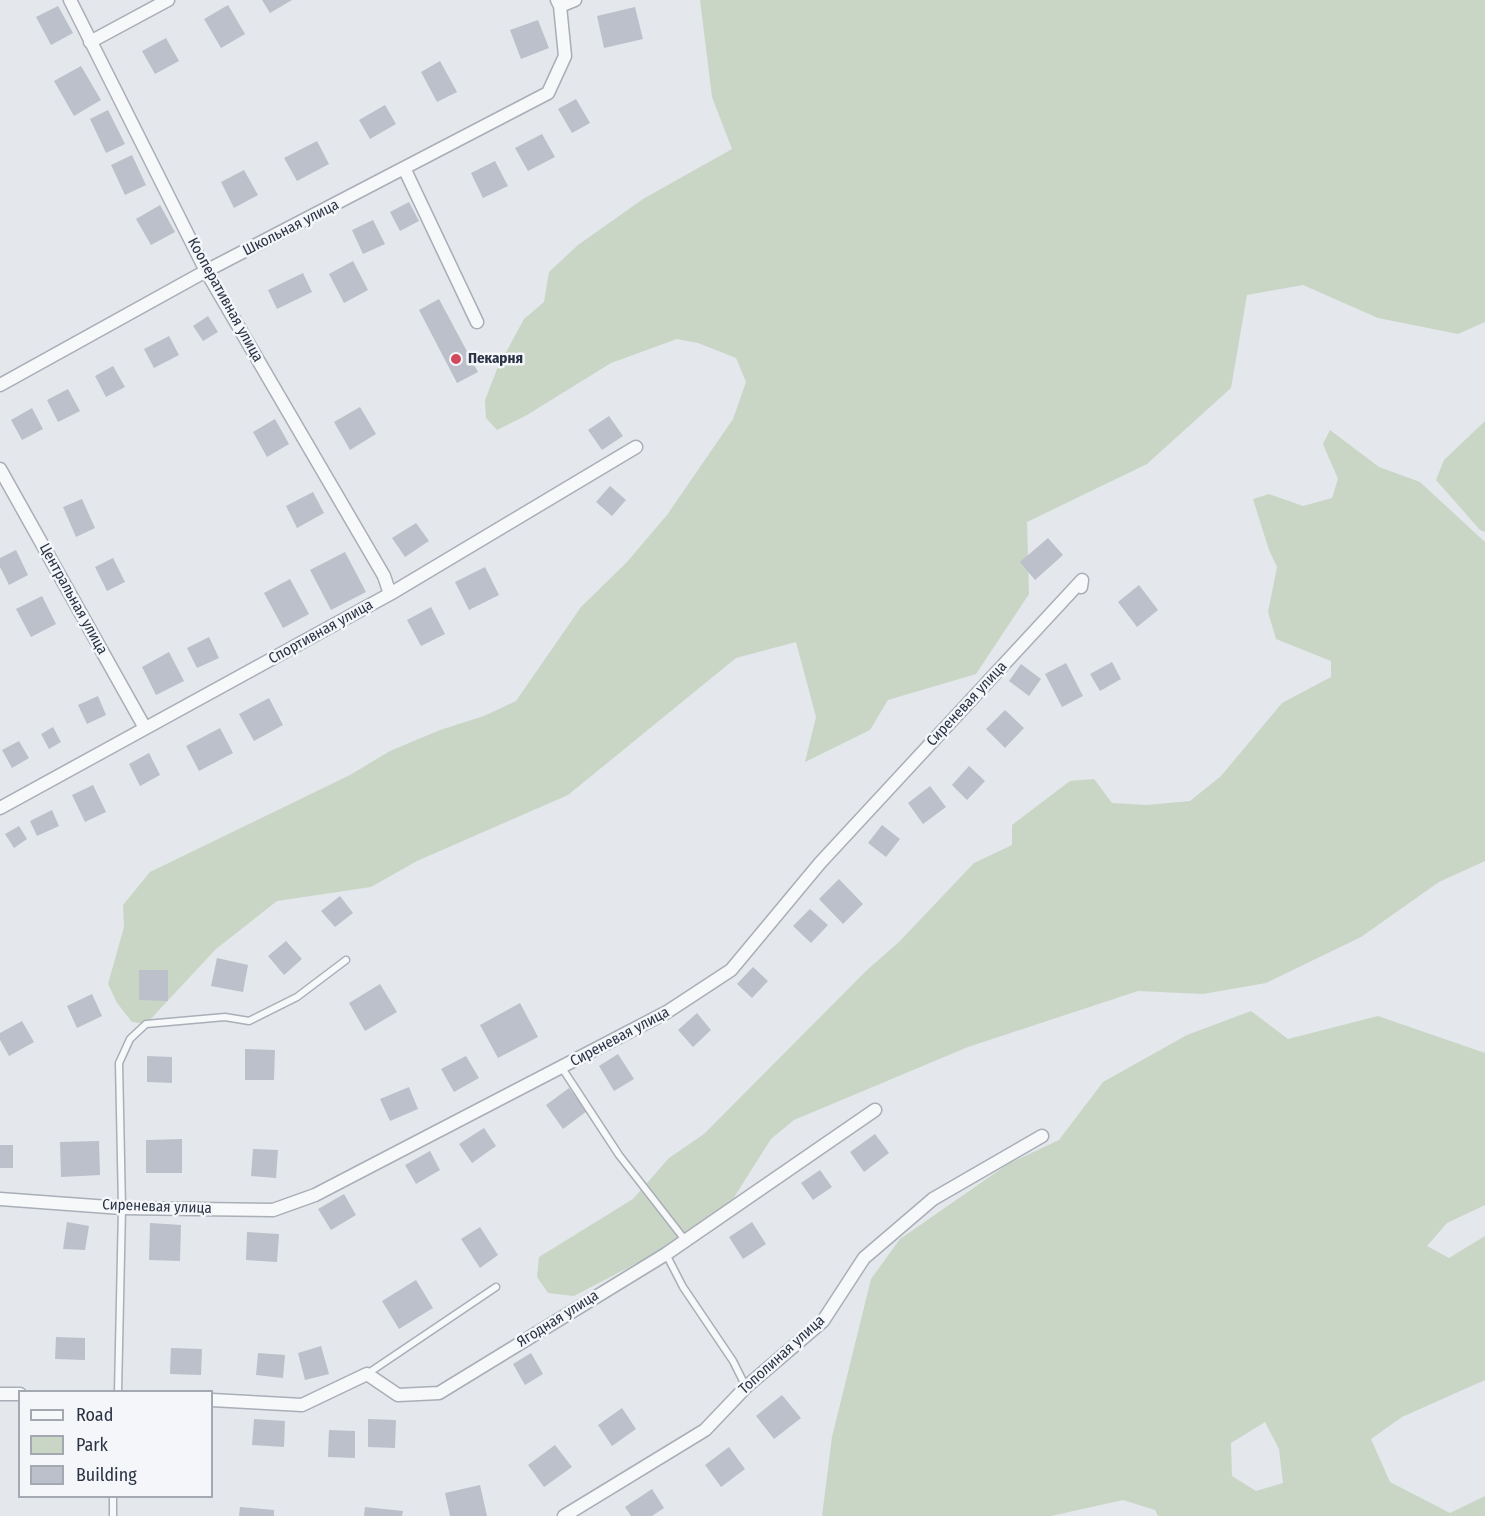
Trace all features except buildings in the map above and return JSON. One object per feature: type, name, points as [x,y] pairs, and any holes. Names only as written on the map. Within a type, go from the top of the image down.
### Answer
[{"type":"street","name":"Кооперативная улица","points":[[70,0],[207,271],[384,576],[390,594]]},
{"type":"street","points":[[90,42],[168,0]]},
{"type":"street","points":[[558,3],[575,0]]},
{"type":"street","name":"Школьная улица","points":[[0,385],[207,271],[405,171],[548,93],[565,56],[558,3]]},
{"type":"street","points":[[405,171],[477,322]]},
{"type":"street","name":"Спортивная улица","points":[[0,807],[390,594],[636,447]]},
{"type":"street","name":"Центральная улица","points":[[0,469],[145,728]]},
{"type":"street","name":"Сиреневая улица","points":[[0,1199],[122,1208],[273,1210],[315,1195],[667,1012],[731,970],[820,863],[1082,580],[1081,587]]},
{"type":"street","name":"Ягодная улица","points":[[367,1374],[398,1395],[439,1393],[666,1254],[875,1110]]},
{"type":"street","name":"Тополиная улица","points":[[564,1516],[705,1430],[746,1387],[823,1322],[864,1258],[933,1199],[1042,1136]]},
{"type":"street","points":[[213,1400],[302,1405],[367,1374]]},
{"type":"street","points":[[0,1394],[18,1394]]},
{"type":"lane","points":[[118,1390],[122,1208],[119,1063],[130,1039],[146,1024],[225,1017],[249,1021],[297,997],[346,960]]},
{"type":"lane","points":[[562,1068],[618,1155],[685,1240]]},
{"type":"lane","points":[[666,1254],[683,1287],[733,1361],[746,1387]]},
{"type":"lane","points":[[367,1374],[496,1287]]},
{"type":"lane","points":[[113,1498],[113,1516]]},
{"type":"green space","points":[[700,0],[1485,0],[1485,322],[1458,334],[1378,318],[1303,285],[1247,295],[1231,388],[1147,464],[1027,522],[1029,594],[976,674],[888,700],[870,730],[805,762],[816,717],[796,642],[736,658],[568,795],[417,861],[371,887],[277,901],[216,949],[146,1024],[132,1022],[117,1003],[108,984],[124,927],[123,905],[150,872],[350,775],[390,751],[440,730],[484,716],[516,701],[581,607],[627,562],[667,515],[733,419],[746,382],[736,358],[698,343],[677,339],[611,363],[527,415],[497,430],[486,418],[485,400],[497,369],[524,319],[544,302],[549,272],[578,245],[643,199],[732,149],[712,97]]},
{"type":"green space","points":[[1485,421],[1485,532],[1480,530],[1436,480],[1444,460]]},
{"type":"green space","points":[[1330,430],[1379,467],[1420,482],[1485,542],[1485,861],[1439,882],[1361,937],[1266,983],[1203,994],[1138,991],[968,1047],[794,1120],[771,1139],[733,1199],[656,1253],[574,1296],[548,1293],[537,1277],[539,1257],[633,1199],[669,1158],[704,1134],[867,970],[899,942],[974,863],[1012,845],[1012,825],[1070,781],[1094,779],[1112,803],[1147,805],[1190,801],[1221,776],[1282,703],[1331,677],[1331,661],[1276,639],[1268,612],[1277,567],[1269,550],[1253,499],[1269,494],[1303,506],[1332,498],[1338,479],[1323,444]]},
{"type":"green space","points":[[1251,1011],[1288,1039],[1378,1016],[1485,1053],[1485,1205],[1447,1223],[1427,1246],[1449,1258],[1485,1236],[1485,1380],[1402,1417],[1371,1439],[1390,1482],[1450,1513],[1485,1496],[1485,1516],[1158,1516],[1155,1510],[1123,1500],[1051,1516],[822,1516],[832,1437],[871,1279],[900,1239],[1008,1164],[1059,1140],[1103,1082],[1187,1035]],"holes":[[[1265,1422],[1279,1449],[1283,1483],[1256,1491],[1232,1476],[1231,1443]]]},
{"type":"place","name":"Пекарня","points":[[456,359]]}]
